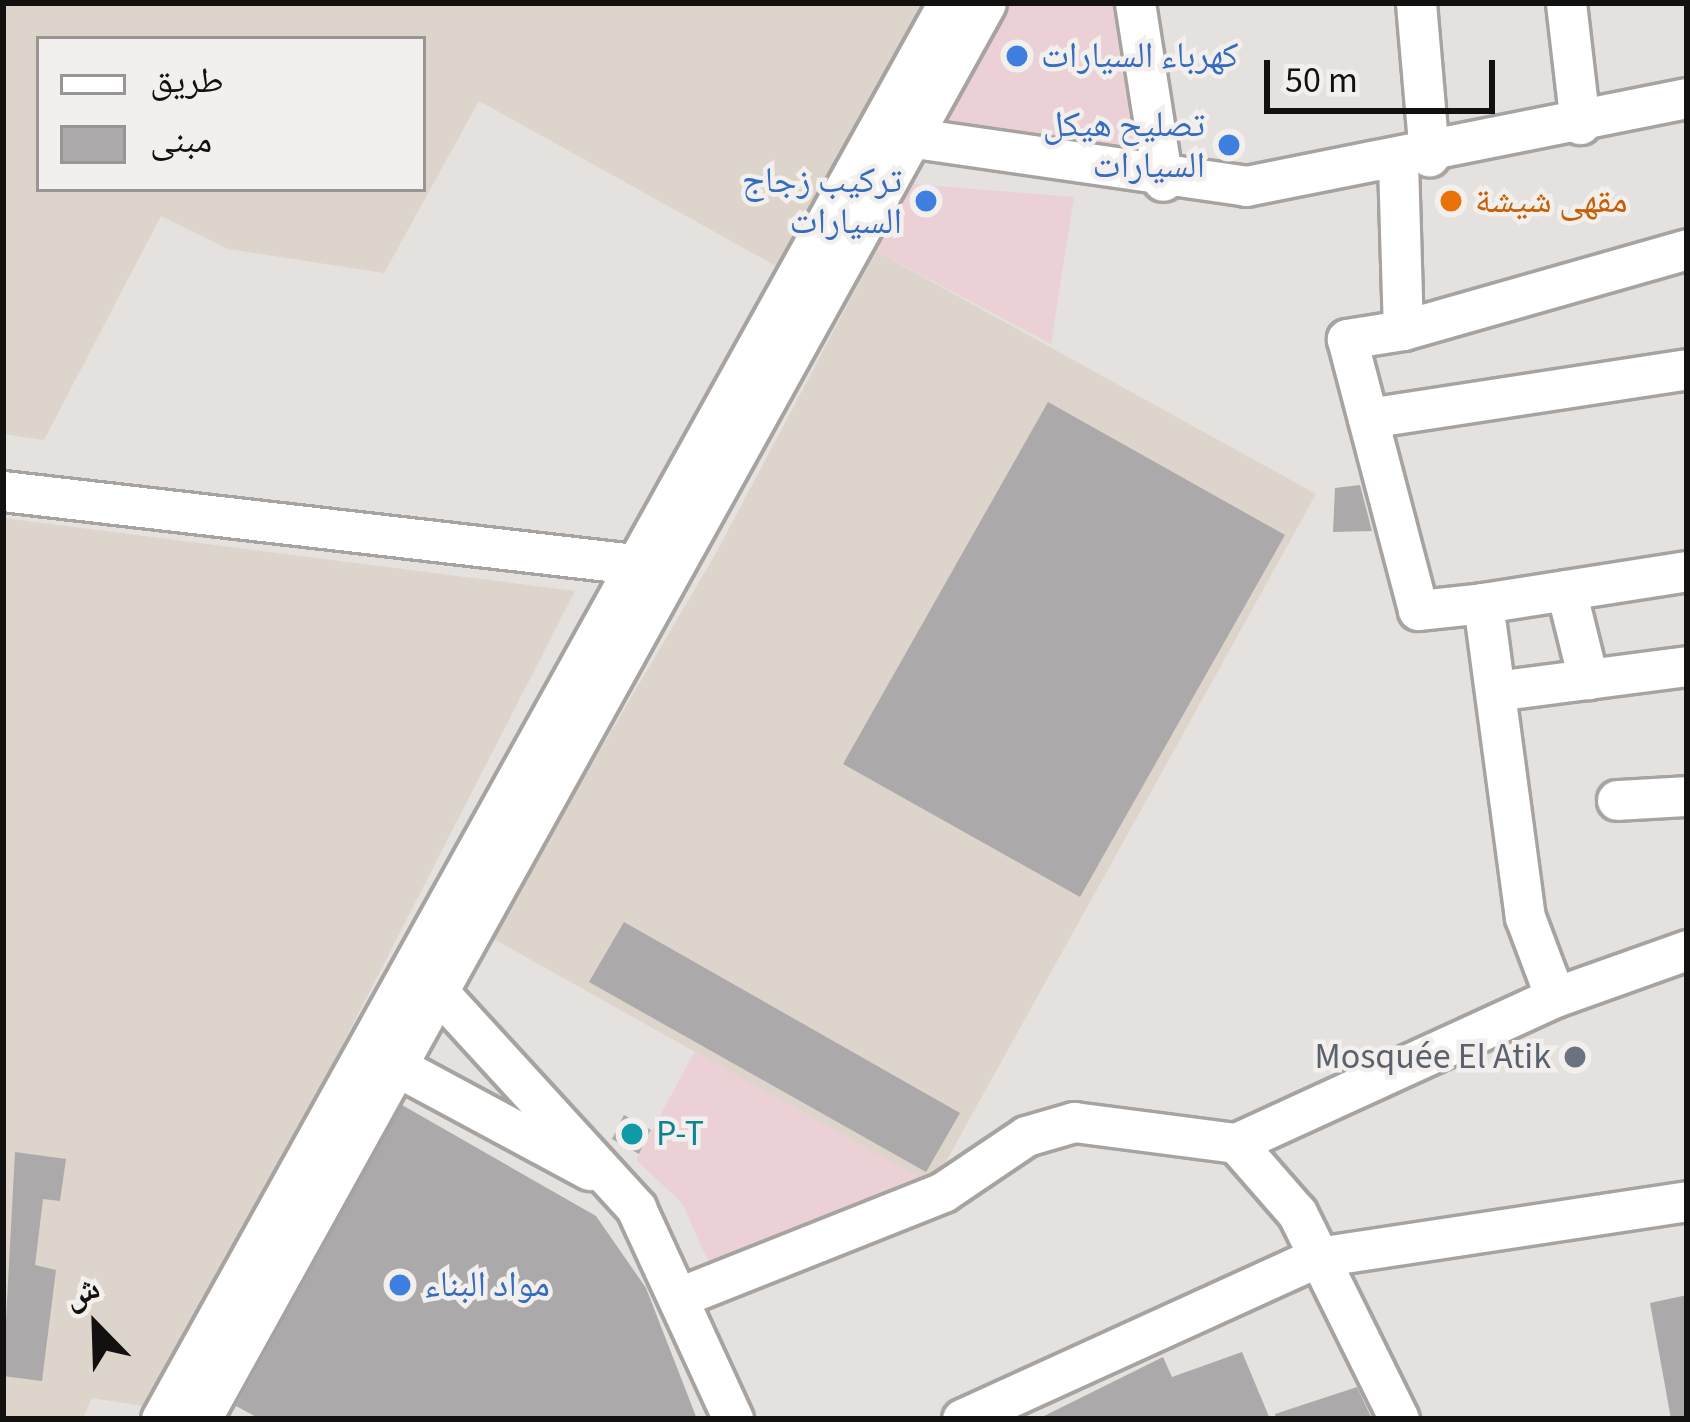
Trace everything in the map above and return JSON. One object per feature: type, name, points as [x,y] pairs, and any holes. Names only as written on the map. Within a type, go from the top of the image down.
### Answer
[{"type":"street","points":[[425,975],[677,569],[893,136],[948,3]]},
{"type":"street","points":[[161,1419],[380,1057],[637,565],[893,136],[986,3]]},
{"type":"street","points":[[1135,3],[1163,181]]},
{"type":"street","points":[[1403,330],[1416,3]]},
{"type":"street","points":[[1566,3],[1580,124]]},
{"type":"street","points":[[893,136],[1163,181],[1246,186],[1413,160],[1687,98]]},
{"type":"street","points":[[1687,249],[1403,330],[1347,339],[1418,610],[1687,571]]},
{"type":"street","points":[[1368,418],[1687,369]]},
{"type":"street","points":[[3,491],[677,569]]},
{"type":"street","points":[[1566,590],[1588,679]]},
{"type":"street","points":[[1483,603],[1525,917],[1555,997]]},
{"type":"street","points":[[1496,691],[1687,666]]},
{"type":"street","points":[[1617,800],[1687,796]]},
{"type":"street","points":[[682,1296],[943,1192],[1026,1136],[1074,1122],[1236,1143],[1555,997],[1687,950]]},
{"type":"street","points":[[425,975],[615,1184],[682,1296],[733,1419]]},
{"type":"street","points":[[380,1057],[615,1184]]},
{"type":"street","points":[[201,1419],[380,1057]]},
{"type":"street","points":[[1236,1143],[1269,1171],[1399,1419]]},
{"type":"street","points":[[962,1419],[1318,1257],[1687,1201]]},
{"type":"shaded area","points":[[3,3],[923,3],[776,266],[479,101],[384,273],[228,249],[161,216],[44,440],[3,434]]},
{"type":"shaded area","points":[[1007,3],[1117,3],[1136,141],[1123,156],[940,135]]},
{"type":"shaded area","points":[[913,184],[1074,197],[1051,344],[876,251]]},
{"type":"shaded area","points":[[876,251],[1316,494],[933,1185],[490,937],[715,555]]},
{"type":"shaded area","points":[[3,518],[575,591],[156,1408],[92,1398],[83,1419],[3,1419]]},
{"type":"shaded area","points":[[695,1051],[921,1178],[910,1196],[712,1270],[682,1203],[636,1160]]},
{"type":"building","points":[[1048,402],[1285,535],[1080,897],[843,764]]},
{"type":"building","points":[[1360,485],[1372,531],[1333,532],[1335,488]]},
{"type":"building","points":[[624,922],[960,1113],[926,1172],[589,982]]},
{"type":"building","points":[[402,1105],[596,1216],[646,1288],[697,1419],[260,1419],[236,1406]]},
{"type":"building","name":"P-T","points":[[624,1115],[651,1130],[639,1154],[612,1139]]},
{"type":"building","points":[[15,1152],[66,1159],[60,1201],[43,1199],[35,1265],[56,1270],[42,1381],[3,1376]]},
{"type":"building","points":[[1687,1295],[1687,1419],[1671,1419],[1650,1303]]},
{"type":"building","points":[[1242,1352],[1270,1419],[1038,1419],[1163,1357],[1172,1377]]},
{"type":"building","points":[[1357,1387],[1372,1419],[1276,1419],[1275,1414]]},
{"type":"place","name":"كهرباء السيارات","points":[[1017,56]]},
{"type":"place","name":"تصليح هيكل السيارات","points":[[1229,145]]},
{"type":"place","name":"تركيب زجاج السيارات","points":[[926,201]]},
{"type":"place","name":"مقهى شيشة","points":[[1451,201]]},
{"type":"place","name":"Mosquée El Atik","points":[[1575,1057]]},
{"type":"place","name":"P-T","points":[[632,1134]]},
{"type":"place","name":"مواد البناء","points":[[400,1285]]}]
